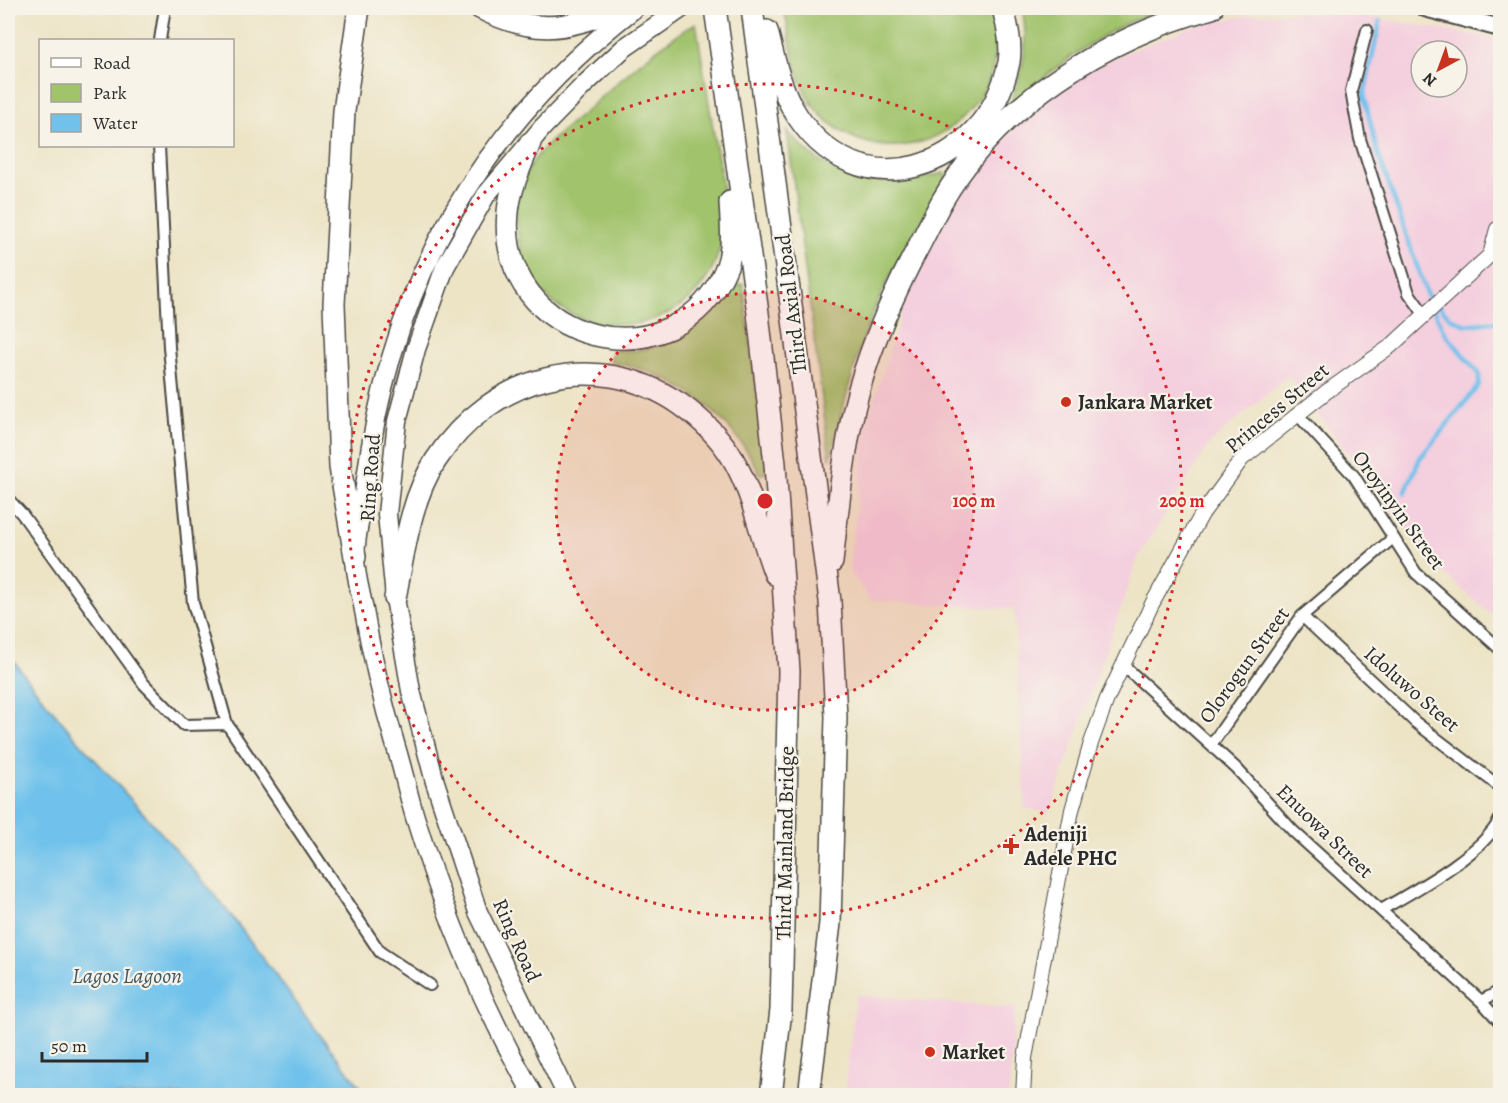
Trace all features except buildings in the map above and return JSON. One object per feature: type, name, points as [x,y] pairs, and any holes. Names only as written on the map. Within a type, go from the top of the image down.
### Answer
[{"type":"highway","points":[[355,557],[340,467],[334,304],[344,111],[359,8]]},
{"type":"highway","points":[[480,8],[515,24],[560,28],[593,19],[618,8]]},
{"type":"highway","name":"Third Axial Road","points":[[752,8],[829,598]]},
{"type":"highway","points":[[761,8],[779,79],[794,109],[810,132],[833,153],[854,165],[891,171],[942,156],[962,142],[989,112],[1001,89],[1009,60],[1009,32],[1004,8]]},
{"type":"highway","points":[[809,1095],[830,923],[836,717],[829,598],[840,492],[855,405],[896,291],[942,200],[991,138],[1023,106],[1100,52],[1138,33],[1212,8]]},
{"type":"highway","points":[[530,143],[516,179],[508,211],[507,228],[511,255],[520,281],[531,297],[560,322],[593,336],[612,339],[635,340],[659,334],[695,311],[713,292],[728,264],[732,228],[715,9]]},
{"type":"highway","name":"Third Axial Road","points":[[715,9],[761,336],[775,464],[782,591]]},
{"type":"highway","points":[[395,598],[418,498],[434,462],[455,434],[497,398],[547,378],[578,374],[607,374],[660,390],[712,431],[733,458],[751,495],[764,546],[782,591]]},
{"type":"highway","name":"Third Mainland Bridge","points":[[771,1095],[781,1010],[785,882],[789,671],[782,591]]},
{"type":"main road","points":[[534,1095],[475,976],[415,817],[378,686],[355,557],[370,449],[387,362],[407,305],[428,258],[458,203],[520,117],[564,70],[635,8]]},
{"type":"main road","name":"Ring Road","points":[[567,1095],[478,912],[432,771],[411,691],[395,598],[387,514],[397,421],[416,349],[446,267],[486,195],[576,93],[624,48],[682,8]]},
{"type":"main road","points":[[1425,8],[1500,28]]},
{"type":"main road","points":[[1494,8],[1500,9]]},
{"type":"street","points":[[160,39],[165,8]]},
{"type":"street","points":[[1366,30],[1351,91],[1360,139],[1409,293],[1424,314]]},
{"type":"street","points":[[159,147],[169,346],[193,603],[227,724],[380,952],[430,985]]},
{"type":"street","name":"Princess Street","points":[[1023,1095],[1025,1058],[1072,810],[1091,743],[1107,699],[1152,604],[1202,514],[1242,459],[1297,414],[1391,346],[1495,252],[1499,227]]},
{"type":"street","name":"Oroyinyin Street","points":[[1297,414],[1354,476],[1416,573],[1500,649]]},
{"type":"street","points":[[8,499],[22,514],[144,684],[184,726],[227,724]]},
{"type":"street","name":"Olorogun Street","points":[[1210,745],[1302,616],[1393,538]]},
{"type":"street","name":"Idoluwo Steet","points":[[1302,616],[1415,722],[1500,787]]},
{"type":"street","name":"Enuowa Street","points":[[1124,666],[1237,770],[1293,831],[1481,1001],[1500,1022]]},
{"type":"street","points":[[1381,910],[1417,889],[1488,839],[1500,819]]},
{"type":"street","points":[[1481,1001],[1500,991]]},
{"type":"shaded area","name":"Jankara Market","points":[[1333,11],[1500,39],[1500,621],[1437,568],[1288,376],[1210,443],[1138,558],[1049,813],[1025,808],[1014,609],[870,600],[849,570],[866,428],[904,304],[946,214],[989,157],[1024,119],[1069,82],[1109,60],[1193,26],[1250,15]]},
{"type":"shaded area","name":"Market","points":[[856,995],[1015,1008],[1009,1095],[844,1095]]},
{"type":"green space","points":[[784,8],[989,8],[996,39],[992,69],[981,96],[962,118],[938,135],[910,145],[880,145],[844,133],[824,118],[812,104],[797,70]]},
{"type":"green space","points":[[1022,8],[1164,8],[1142,16],[1101,37],[1063,63],[1009,107],[1018,82],[1025,46]]},
{"type":"green space","points":[[696,23],[723,193],[724,222],[719,251],[702,286],[675,309],[643,322],[610,324],[577,316],[548,298],[528,270],[518,233],[516,212],[518,195],[524,178],[537,156],[554,138],[650,55]]},
{"type":"green space","points":[[787,131],[814,157],[844,173],[860,178],[911,180],[944,173],[947,180],[898,262],[873,313],[854,367],[830,459]]},
{"type":"green space","points":[[743,284],[767,473],[760,474],[748,452],[733,433],[699,400],[679,386],[658,376],[611,362],[612,350],[649,348],[681,335],[709,314],[732,286]]},
{"type":"water","name":"Lagos Lagoon","points":[[8,653],[58,717],[218,899],[367,1095],[8,1095]]},
{"type":"waterway","points":[[1380,21],[1364,95],[1376,147],[1427,295],[1451,318],[1466,325],[1500,321]]},
{"type":"waterway","points":[[1405,493],[1420,458],[1479,385],[1479,374],[1445,333],[1434,310]]},
{"type":"place","name":"Jankara Market","points":[[1066,402]]},
{"type":"place","name":"Adeniji Adele PHC","points":[[1011,846]]},
{"type":"place","name":"Market","points":[[930,1052]]}]
